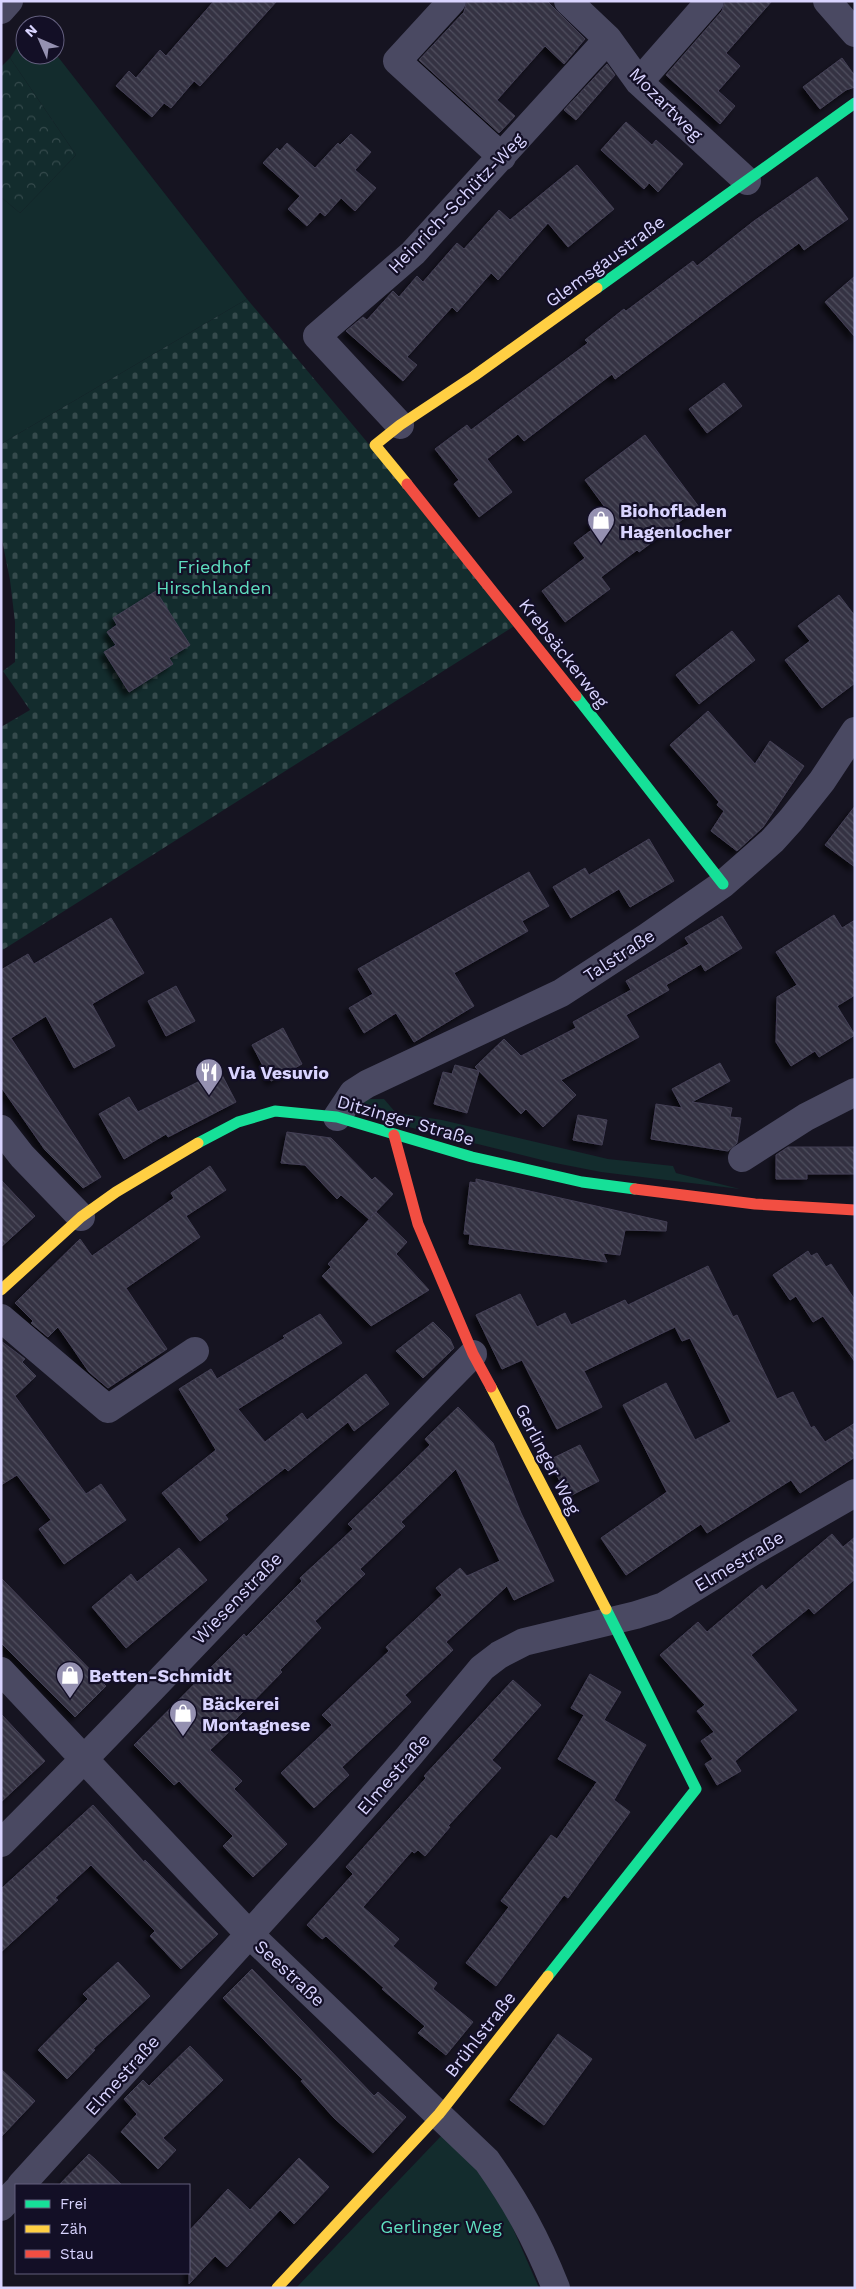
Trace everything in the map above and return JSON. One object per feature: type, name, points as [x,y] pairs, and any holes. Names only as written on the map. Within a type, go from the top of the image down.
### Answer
[{"type":"street","points":[[1,10],[9,1]]},
{"type":"street","points":[[452,1],[397,61],[502,157]]},
{"type":"street","name":"Mozartweg","points":[[568,1],[608,39],[639,82],[747,181]]},
{"type":"street","points":[[639,82],[710,1]]},
{"type":"street","points":[[827,1],[855,33]]},
{"type":"street","name":"Heinrich-Schütz-Weg","points":[[400,425],[317,336],[413,253],[608,39]]},
{"type":"street","name":"Glemsgaustraße","points":[[375,445],[400,425],[474,376],[855,103]]},
{"type":"street","name":"Krebsäckerweg","points":[[375,445],[519,623],[723,884]]},
{"type":"street","name":"Talstraße","points":[[337,1117],[353,1093],[367,1084],[561,993],[647,937],[723,884],[772,841],[792,820],[822,781],[855,730]]},
{"type":"street","points":[[742,1158],[806,1117],[855,1092]]},
{"type":"street","name":"Ditzinger Straße","points":[[1,1290],[81,1216],[181,1152],[238,1122],[275,1111],[337,1117],[472,1157],[582,1182],[755,1204],[855,1210]]},
{"type":"street","points":[[1,1129],[22,1156],[81,1216]]},
{"type":"street","name":"Gerlinger Weg","points":[[394,1135],[418,1224],[473,1354],[545,1488],[610,1621],[696,1789]]},
{"type":"street","points":[[1,1318],[108,1409],[195,1351]]},
{"type":"street","name":"Wiesenstraße","points":[[1,1843],[85,1759],[372,1456],[473,1354]]},
{"type":"street","name":"Elmestraße","points":[[22,2184],[408,1757],[482,1668],[499,1655],[524,1642],[664,1606],[752,1552],[855,1493]]},
{"type":"street","name":"Seestraße","points":[[1,1671],[249,1934],[487,2161],[516,2201],[535,2237],[556,2288]]},
{"type":"street","name":"Brühlstraße","points":[[276,2288],[439,2114],[696,1789]]},
{"type":"street","points":[[1,2207],[15,2191]]},
{"type":"green space","points":[[15,50],[15,65],[64,65],[247,299],[1,444],[1,197],[20,213],[76,155],[10,58]]},
{"type":"green space","points":[[10,58],[76,155],[20,213],[1,197],[1,67]]},
{"type":"green space","name":"Friedhof Hirschlanden","points":[[247,299],[519,623],[1,951],[1,727],[30,710],[3,671],[15,662],[15,622],[10,580],[1,535],[1,444]]},
{"type":"green space","points":[[368,1099],[384,1099],[396,1113],[442,1120],[608,1159],[673,1166],[676,1173],[740,1189],[601,1172],[550,1162],[364,1116],[360,1106]]},
{"type":"green space","name":"Gerlinger Weg","points":[[442,2135],[478,2170],[505,2210],[539,2288],[296,2288]]},
{"type":"building","points":[[214,1],[277,1],[200,86],[194,81],[171,108],[164,103],[152,117],[116,86],[129,71],[136,78],[160,50],[166,56]]},
{"type":"building","points":[[467,1],[547,1],[585,39],[564,64],[545,46],[497,100],[515,116],[499,133],[419,60],[464,12]]},
{"type":"building","points":[[725,1],[772,1],[726,53],[740,66],[718,91],[735,106],[720,124],[666,75],[722,11]]},
{"type":"building","points":[[842,58],[855,76],[855,87],[846,90],[820,109],[803,87]]},
{"type":"building","points":[[607,64],[615,75],[576,120],[564,110]]},
{"type":"building","points":[[626,122],[652,145],[656,140],[683,164],[658,192],[649,183],[644,189],[601,150]]},
{"type":"building","points":[[351,134],[371,152],[355,170],[376,188],[355,211],[341,198],[325,216],[320,212],[307,226],[288,209],[300,196],[263,163],[277,148],[280,151],[287,143],[315,168],[338,143],[340,145]]},
{"type":"building","points":[[577,165],[614,209],[568,247],[548,223],[498,280],[491,273],[457,312],[452,307],[407,357],[417,365],[403,381],[346,331],[363,317],[367,320],[393,291],[399,297],[417,276],[423,282],[457,243],[464,249],[499,210],[510,220]]},
{"type":"building","points":[[817,177],[848,219],[804,250],[799,243],[615,379],[612,374],[524,441],[518,434],[487,459],[512,492],[479,517],[454,484],[459,480],[435,449],[467,425],[471,430],[588,343],[585,340],[624,309],[626,311],[693,261],[697,266],[754,221]]},
{"type":"building","points":[[855,276],[855,337],[825,302]]},
{"type":"building","points":[[724,383],[742,406],[707,433],[689,409]]},
{"type":"building","points":[[645,435],[699,507],[639,552],[637,550],[601,577],[610,589],[565,622],[542,591],[585,558],[574,543],[593,529],[588,524],[607,510],[585,480]]},
{"type":"building","points":[[156,591],[190,645],[169,658],[173,664],[129,692],[104,652],[116,645],[107,632],[117,625],[113,618]]},
{"type":"building","points":[[839,595],[855,616],[855,683],[822,708],[785,660],[810,641],[798,626]]},
{"type":"building","points":[[732,631],[755,660],[699,704],[676,675]]},
{"type":"building","points":[[708,711],[755,764],[770,741],[804,766],[763,827],[737,851],[711,831],[724,811],[717,805],[719,802],[670,745]]},
{"type":"building","points":[[855,806],[855,867],[825,845]]},
{"type":"building","points":[[649,839],[674,881],[630,907],[619,889],[571,918],[553,887],[585,868],[589,875]]},
{"type":"building","points":[[529,872],[549,906],[522,921],[528,931],[454,973],[474,1006],[414,1042],[396,1013],[364,1033],[349,1008],[373,994],[358,969]]},
{"type":"building","points":[[834,915],[842,928],[855,920],[855,995],[837,1006],[855,1035],[819,1057],[815,1051],[791,1066],[776,1042],[777,997],[797,985],[776,952]]},
{"type":"building","points":[[722,916],[742,948],[705,971],[701,964],[666,985],[669,990],[626,1015],[639,1037],[561,1080],[576,1095],[543,1127],[526,1109],[521,1114],[475,1067],[504,1039],[521,1056],[576,1028],[573,1022],[631,990],[626,981],[689,944],[685,938]]},
{"type":"building","points":[[111,918],[144,973],[92,1004],[115,1046],[74,1068],[46,1016],[11,1038],[101,1177],[83,1188],[45,1150],[1,1087],[1,970],[28,954],[34,964]]},
{"type":"building","points":[[176,986],[195,1021],[166,1036],[148,1001]]},
{"type":"building","points":[[283,1028],[302,1064],[271,1081],[252,1045]]},
{"type":"building","points":[[720,1063],[730,1081],[692,1102],[732,1108],[730,1117],[741,1118],[737,1143],[728,1151],[651,1139],[656,1104],[682,1108],[672,1089]]},
{"type":"building","points":[[455,1065],[479,1071],[467,1113],[434,1104],[443,1072],[452,1074]]},
{"type":"building","points":[[220,1071],[236,1102],[168,1137],[166,1134],[124,1159],[99,1114],[129,1097],[138,1112]]},
{"type":"building","points":[[578,1115],[607,1120],[602,1145],[573,1140]]},
{"type":"building","points":[[287,1132],[331,1138],[372,1180],[375,1177],[393,1194],[369,1219],[341,1195],[337,1199],[305,1165],[281,1163]]},
{"type":"building","points":[[788,1147],[855,1147],[855,1174],[807,1174],[807,1179],[776,1179],[776,1155]]},
{"type":"building","points":[[210,1166],[226,1190],[186,1216],[200,1237],[126,1288],[167,1349],[108,1388],[89,1372],[58,1327],[48,1337],[31,1323],[33,1321],[15,1303],[80,1239],[92,1256],[174,1198],[171,1193]]},
{"type":"building","points":[[476,1179],[667,1222],[666,1231],[625,1230],[620,1255],[603,1253],[607,1262],[469,1244],[470,1234],[464,1234],[470,1182],[476,1183]]},
{"type":"building","points":[[1,1180],[35,1216],[1,1247]]},
{"type":"building","points":[[376,1212],[407,1242],[396,1254],[429,1290],[371,1326],[322,1276],[331,1267],[328,1264]]},
{"type":"building","points":[[808,1251],[811,1256],[817,1253],[826,1267],[831,1264],[855,1300],[855,1362],[823,1316],[813,1322],[796,1296],[790,1300],[773,1275]]},
{"type":"building","points":[[708,1266],[733,1317],[737,1315],[777,1399],[793,1392],[811,1428],[814,1426],[825,1442],[855,1423],[855,1457],[800,1493],[791,1480],[707,1533],[701,1524],[626,1575],[601,1538],[667,1492],[623,1405],[666,1383],[695,1440],[731,1422],[690,1338],[682,1341],[675,1327],[584,1371],[602,1407],[557,1429],[522,1360],[502,1369],[476,1315],[520,1294],[537,1327],[565,1313],[571,1325],[625,1300],[628,1305]]},
{"type":"building","points":[[320,1314],[342,1343],[238,1409],[265,1442],[302,1413],[307,1420],[366,1374],[389,1404],[354,1431],[348,1422],[288,1471],[285,1468],[225,1515],[228,1519],[200,1541],[162,1493],[216,1450],[179,1389],[211,1369],[217,1379],[285,1338],[283,1336]]},
{"type":"building","points":[[433,1322],[450,1339],[454,1348],[423,1378],[396,1351]]},
{"type":"building","points":[[1,1341],[25,1359],[22,1362],[36,1376],[15,1396],[86,1494],[101,1484],[126,1520],[64,1564],[39,1529],[51,1520],[17,1475],[1,1485]]},
{"type":"building","points":[[458,1407],[493,1443],[521,1513],[554,1581],[514,1600],[507,1586],[446,1642],[453,1650],[405,1695],[411,1702],[342,1767],[349,1775],[314,1808],[281,1773],[332,1725],[322,1715],[389,1651],[386,1647],[442,1595],[436,1588],[460,1568],[467,1576],[500,1561],[456,1469],[401,1522],[405,1526],[360,1569],[365,1574],[315,1621],[321,1628],[280,1670],[282,1672],[229,1726],[232,1729],[210,1750],[242,1781],[234,1789],[287,1844],[253,1877],[223,1846],[233,1836],[179,1781],[174,1785],[134,1745],[244,1634],[246,1637],[302,1581],[300,1578],[353,1529],[348,1524],[430,1445],[425,1439]]},
{"type":"building","points":[[580,1445],[599,1481],[568,1497],[549,1460]]},
{"type":"building","points":[[832,1534],[843,1547],[855,1537],[855,1579],[814,1614],[809,1608],[751,1655],[797,1710],[735,1761],[741,1771],[717,1785],[705,1764],[713,1759],[701,1741],[714,1732],[697,1711],[705,1705],[660,1655],[698,1622],[707,1632],[762,1585],[766,1590]]},
{"type":"building","points":[[179,1548],[207,1580],[126,1648],[92,1607],[131,1574],[137,1582]]},
{"type":"building","points":[[1,1578],[106,1686],[75,1717],[1,1643]]},
{"type":"building","points":[[590,1674],[621,1692],[604,1720],[646,1745],[614,1800],[630,1812],[568,1898],[564,1895],[496,1986],[466,1963],[509,1907],[501,1901],[551,1835],[557,1839],[597,1782],[558,1759],[584,1715],[571,1708]]},
{"type":"building","points":[[513,1680],[541,1705],[492,1760],[501,1768],[448,1826],[450,1827],[425,1856],[418,1850],[414,1853],[412,1851],[363,1907],[399,1939],[393,1946],[437,1983],[433,1989],[473,2022],[446,2055],[418,2033],[425,2026],[382,1989],[384,1988],[326,1936],[322,1939],[307,1925],[353,1874],[346,1867],[426,1778],[424,1776]]},
{"type":"building","points":[[1,1714],[45,1761],[1,1802]]},
{"type":"building","points":[[93,1805],[144,1862],[145,1860],[218,1934],[181,1969],[150,1936],[155,1931],[91,1865],[55,1898],[58,1900],[1,1952],[1,1889]]},
{"type":"building","points":[[118,1962],[150,1996],[93,2049],[95,2050],[67,2079],[38,2050],[88,1999],[83,1994]]},
{"type":"building","points":[[252,1969],[374,2096],[378,2092],[406,2117],[373,2153],[334,2118],[301,2081],[303,2080],[223,1998]]},
{"type":"building","points":[[558,2034],[592,2059],[544,2125],[510,2100]]},
{"type":"building","points":[[190,2046],[223,2080],[163,2138],[176,2150],[158,2169],[121,2132],[137,2114],[124,2099],[143,2080],[149,2086]]},
{"type":"building","points":[[1,2069],[35,2101],[1,2137]]},
{"type":"building","points":[[89,2154],[121,2184],[60,2184]]},
{"type":"building","points":[[299,2158],[329,2187],[294,2224],[280,2210],[227,2267],[215,2256],[189,2284],[190,2230],[228,2189],[250,2210]]},
{"type":"traffic: fast","points":[[597,288],[855,103]]},
{"type":"traffic: fast","points":[[576,696],[723,884]]},
{"type":"traffic: fast","points":[[198,1143],[238,1122],[275,1111],[337,1117],[472,1157],[582,1182],[635,1189]]},
{"type":"traffic: fast","points":[[548,1976],[696,1789],[606,1609]]},
{"type":"traffic: slow","points":[[407,484],[375,445],[400,425],[474,376],[597,288]]},
{"type":"traffic: slow","points":[[1,1290],[81,1217],[116,1192],[198,1143]]},
{"type":"traffic: slow","points":[[491,1387],[606,1609]]},
{"type":"traffic: slow","points":[[277,2288],[439,2114],[548,1976]]},
{"type":"traffic: jam","points":[[407,484],[576,696]]},
{"type":"traffic: jam","points":[[394,1135],[418,1224],[473,1354],[491,1387]]},
{"type":"traffic: jam","points":[[635,1189],[755,1204],[855,1210]]},
{"type":"place","name":"Biohofladen Hagenlocher","points":[[601,544]]},
{"type":"place","name":"Via Vesuvio","points":[[209,1096]]},
{"type":"place","name":"Betten-Schmidt","points":[[70,1699]]},
{"type":"place","name":"Bäckerei Montagnese","points":[[183,1737]]}]
